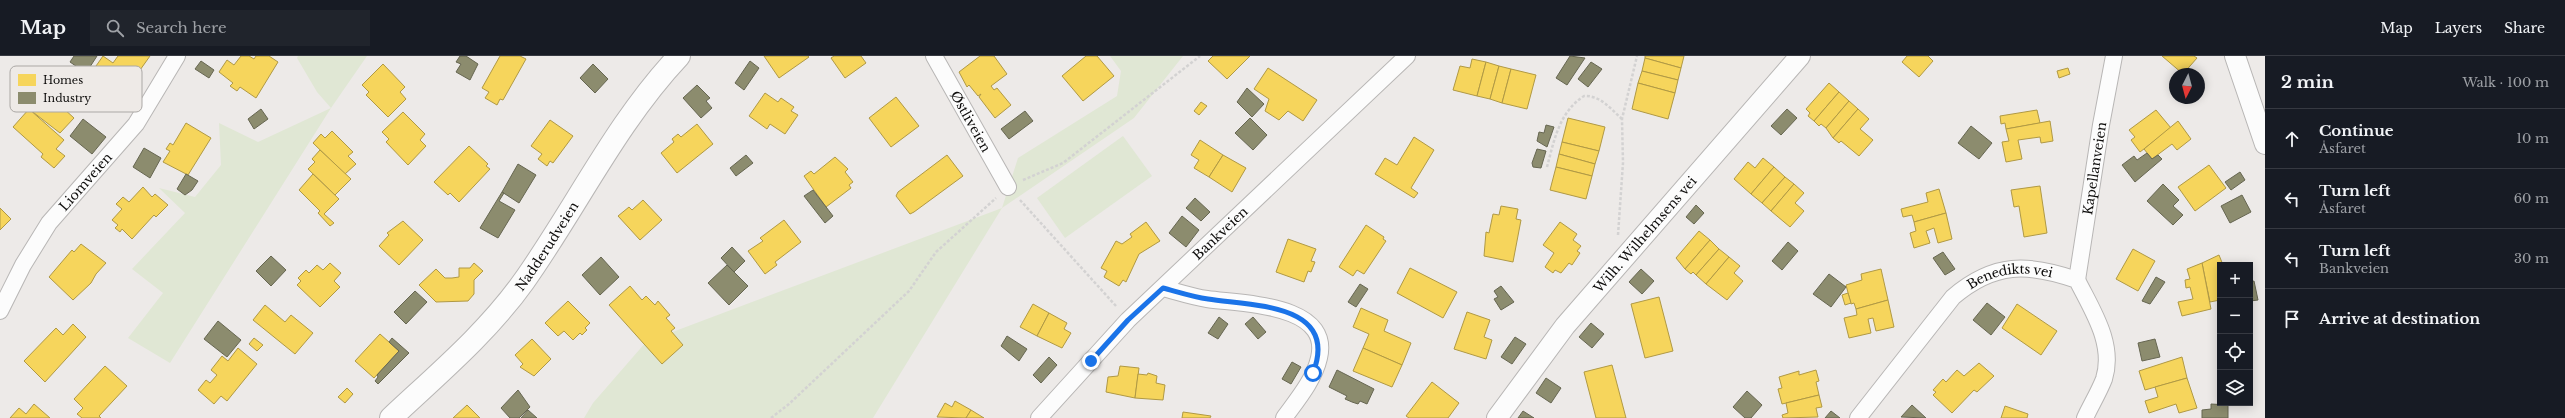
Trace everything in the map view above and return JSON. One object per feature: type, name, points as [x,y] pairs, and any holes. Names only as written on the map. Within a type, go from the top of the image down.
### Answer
[{"type":"main road","name":"Nadderudveien","points":[[391,418],[455,359],[501,310],[524,281],[616,136],[665,71],[679,56]]},
{"type":"street","name":"Liomveien","points":[[0,311],[23,265],[49,224],[136,124],[177,56]]},
{"type":"street","name":"Østliveien","points":[[934,56],[1008,187]]},
{"type":"street","name":"Bankveien","points":[[1039,418],[1128,320],[1407,56]]},
{"type":"street","name":"Wilh. Wilhelmsens vei","points":[[1497,418],[1565,326],[1800,56]]},
{"type":"street","name":"Kapellanveien","points":[[2077,280],[2101,126],[2114,56]]},
{"type":"street","points":[[2234,56],[2265,144]]},
{"type":"street","name":"Benedikts vei","points":[[1858,418],[1953,296],[1972,281],[2001,270],[2027,267],[2051,271],[2077,280]]},
{"type":"street","points":[[2077,280],[2103,334],[2106,358],[2104,378],[2085,418]]},
{"type":"street","points":[[1163,288],[1205,299],[1281,309],[1299,316],[1311,326],[1318,339],[1319,357],[1301,394],[1284,418]]},
{"type":"path","points":[[771,418],[795,399],[909,291],[936,252],[1008,187],[1062,163],[1200,56]]},
{"type":"path","points":[[1624,258],[1617,239],[1623,163],[1622,119],[1637,56]]},
{"type":"path","points":[[1547,167],[1558,128],[1565,114],[1584,96],[1590,96],[1603,101],[1622,119]]},
{"type":"path","points":[[1008,187],[1128,320]]},
{"type":"green space","points":[[298,56],[367,56],[331,108],[317,92],[297,58]]},
{"type":"green space","points":[[1110,56],[1183,56],[1134,118],[1002,208],[1018,158],[1117,96],[1121,71]]},
{"type":"green space","points":[[331,108],[170,363],[128,338],[163,293],[132,269],[185,213],[159,188],[195,197],[221,165],[219,123],[258,142]]},
{"type":"green space","points":[[1123,136],[1152,176],[1065,238],[1037,198]]},
{"type":"green space","points":[[1002,208],[873,418],[584,418],[593,403],[646,342]]},
{"type":"building: Homes","points":[[103,56],[113,63],[118,56],[150,56],[142,67],[142,66],[96,66]]},
{"type":"building: Homes","points":[[241,56],[249,56],[254,59],[256,56],[269,56],[278,62],[256,98],[240,87],[237,91],[230,86],[233,83],[219,72],[227,60],[234,65]]},
{"type":"building: Homes","points":[[500,56],[520,56],[526,59],[503,100],[500,99],[497,105],[485,98],[489,92],[482,88]]},
{"type":"building: Homes","points":[[764,56],[808,56],[809,57],[779,78]]},
{"type":"building: Homes","points":[[834,56],[861,56],[866,63],[845,78],[831,58]]},
{"type":"building: Homes","points":[[980,56],[994,56],[1007,74],[991,86],[994,90],[997,88],[1011,105],[995,118],[979,97],[981,94],[978,96],[969,85],[967,87],[959,72]]},
{"type":"building: Homes","points":[[1086,56],[1097,56],[1114,76],[1083,101],[1062,76]]},
{"type":"building: Homes","points":[[1213,56],[1250,56],[1227,79],[1208,61]]},
{"type":"building: Homes","points":[[1645,56],[1684,56],[1681,68],[1645,58]]},
{"type":"building: Homes","points":[[1907,56],[1928,56],[1933,61],[1919,77],[1902,62]]},
{"type":"building: Homes","points":[[2162,56],[2194,56],[2197,58],[2188,68],[2176,68]]},
{"type":"building: Homes","points":[[1645,58],[1681,68],[1678,80],[1642,71]]},
{"type":"building: Homes","points":[[1472,59],[1486,62],[1477,96],[1453,90],[1460,66],[1470,68]]},
{"type":"building: Homes","points":[[1486,62],[1499,66],[1490,99],[1477,96]]},
{"type":"building: Homes","points":[[383,64],[405,87],[400,92],[406,99],[388,117],[366,95],[369,92],[362,85]]},
{"type":"building: Homes","points":[[1499,66],[1511,69],[1502,103],[1490,99]]},
{"type":"building: Homes","points":[[1268,68],[1317,100],[1303,121],[1288,111],[1279,120],[1265,111],[1269,99],[1254,89]]},
{"type":"building: Homes","points":[[2068,68],[2070,74],[2059,78],[2057,71]]},
{"type":"building: Homes","points":[[1511,69],[1536,75],[1527,109],[1502,103]]},
{"type":"building: Homes","points":[[1642,71],[1678,80],[1675,93],[1638,83]]},
{"type":"building: Homes","points":[[1638,83],[1675,93],[1668,119],[1632,109]]},
{"type":"building: Homes","points":[[1829,83],[1839,92],[1814,121],[1808,116],[1810,113],[1806,109]]},
{"type":"building: Homes","points":[[1839,92],[1849,101],[1826,128],[1821,124],[1819,126],[1814,121]]},
{"type":"building: Homes","points":[[765,93],[778,102],[781,98],[794,107],[791,111],[798,115],[785,134],[770,124],[767,129],[749,116]]},
{"type":"building: Homes","points":[[896,97],[919,126],[891,147],[869,118]]},
{"type":"building: Homes","points":[[1849,101],[1858,109],[1833,138],[1826,128]]},
{"type":"building: Homes","points":[[1201,102],[1207,106],[1199,115],[1194,111]]},
{"type":"building: Homes","points":[[1858,109],[1869,119],[1860,129],[1873,140],[1859,156],[1841,141],[1839,143],[1833,138]]},
{"type":"building: Homes","points":[[2037,110],[2040,123],[2006,129],[2005,123],[2001,124],[2000,116]]},
{"type":"building: Homes","points":[[2156,110],[2171,128],[2140,152],[2131,140],[2135,137],[2129,130]]},
{"type":"building: Homes","points":[[26,112],[32,112],[64,140],[56,149],[65,156],[54,168],[41,157],[43,154],[13,127]]},
{"type":"building: Homes","points":[[33,112],[67,112],[74,118],[60,133]]},
{"type":"building: Homes","points":[[403,112],[425,134],[420,140],[426,146],[408,165],[386,142],[389,139],[382,132]]},
{"type":"building: Homes","points":[[1568,118],[1605,127],[1599,151],[1562,142]]},
{"type":"building: Homes","points":[[550,120],[573,136],[553,163],[550,161],[547,166],[538,159],[542,154],[531,146]]},
{"type":"building: Homes","points":[[2050,121],[2053,141],[2041,143],[2040,137],[2018,140],[2022,159],[2006,162],[2002,142],[2009,141],[2006,129]]},
{"type":"building: Homes","points":[[2178,121],[2191,139],[2177,150],[2172,144],[2152,159],[2144,149]]},
{"type":"building: Homes","points":[[186,123],[211,138],[188,175],[163,162],[170,151],[166,149],[170,143],[173,145]]},
{"type":"building: Homes","points":[[697,124],[713,144],[677,173],[661,153],[674,142],[672,139],[678,134],[681,137]]},
{"type":"building: Homes","points":[[332,131],[353,152],[348,156],[356,164],[345,174],[313,143],[321,134],[325,138]]},
{"type":"building: Homes","points":[[1414,137],[1434,150],[1411,188],[1418,193],[1414,198],[1375,174],[1385,158],[1397,165]]},
{"type":"building: Homes","points":[[1200,140],[1223,155],[1209,177],[1194,168],[1199,160],[1191,155]]},
{"type":"building: Homes","points":[[1562,142],[1599,151],[1595,164],[1559,154]]},
{"type":"building: Homes","points":[[469,146],[488,164],[486,166],[490,169],[459,202],[450,193],[448,195],[434,182]]},
{"type":"building: Homes","points":[[320,150],[351,179],[335,195],[308,169],[315,162],[312,159]]},
{"type":"building: Homes","points":[[1559,154],[1595,164],[1592,176],[1556,167]]},
{"type":"building: Homes","points":[[947,155],[963,176],[910,214],[896,196],[898,192]]},
{"type":"building: Homes","points":[[1223,155],[1246,168],[1232,192],[1209,177]]},
{"type":"building: Homes","points":[[835,157],[848,169],[845,172],[853,182],[849,185],[851,188],[826,207],[804,176],[811,171],[814,174]]},
{"type":"building: Homes","points":[[1763,158],[1774,167],[1751,194],[1734,179],[1748,162],[1755,168]]},
{"type":"building: Homes","points":[[2209,165],[2226,188],[2195,211],[2178,187]]},
{"type":"building: Homes","points":[[1556,167],[1592,176],[1586,199],[1550,190]]},
{"type":"building: Homes","points":[[1774,167],[1785,177],[1762,203],[1751,194]]},
{"type":"building: Homes","points":[[313,174],[339,199],[324,214],[334,223],[330,226],[318,213],[320,211],[299,190]]},
{"type":"building: Homes","points":[[1785,177],[1794,184],[1771,211],[1762,203]]},
{"type":"building: Homes","points":[[1794,184],[1804,193],[1795,203],[1804,211],[1790,227],[1771,211]]},
{"type":"building: Homes","points":[[2040,186],[2047,233],[2024,237],[2019,206],[2014,207],[2011,190]]},
{"type":"building: Homes","points":[[143,187],[152,197],[155,194],[168,205],[156,217],[154,215],[132,239],[122,229],[120,232],[115,228],[118,225],[112,220],[122,209],[116,204],[123,197],[129,202]]},
{"type":"building: Homes","points":[[1939,189],[1946,213],[1914,222],[1912,215],[1903,217],[1901,209],[1928,202],[1926,193]]},
{"type":"building: Homes","points":[[643,200],[662,220],[640,240],[618,216],[629,207],[632,210]]},
{"type":"building: Homes","points":[[1501,206],[1518,209],[1516,219],[1521,220],[1513,262],[1484,256],[1486,232],[1489,233],[1493,214],[1499,215]]},
{"type":"building: Homes","points":[[0,208],[11,219],[0,230]]},
{"type":"building: Homes","points":[[1946,213],[1952,239],[1938,243],[1934,228],[1926,231],[1930,243],[1914,248],[1910,233],[1916,231],[1914,222]]},
{"type":"building: Homes","points":[[784,220],[801,242],[775,262],[777,265],[765,274],[748,251],[763,241],[760,238]]},
{"type":"building: Homes","points":[[403,221],[423,240],[399,265],[379,246],[389,235],[387,233]]},
{"type":"building: Homes","points":[[1146,222],[1160,241],[1139,254],[1126,282],[1123,280],[1119,286],[1104,277],[1107,271],[1101,268],[1116,241],[1122,244],[1132,237],[1130,234]]},
{"type":"building: Homes","points":[[1560,222],[1577,234],[1573,240],[1581,246],[1577,251],[1580,253],[1572,265],[1569,263],[1561,273],[1555,270],[1553,273],[1545,267],[1554,253],[1543,245]]},
{"type":"building: Homes","points":[[1366,225],[1384,237],[1383,239],[1386,241],[1364,274],[1357,270],[1353,276],[1339,267]]},
{"type":"building: Homes","points":[[1699,231],[1710,240],[1685,269],[1676,258]]},
{"type":"building: Homes","points":[[1288,239],[1316,249],[1311,261],[1315,262],[1311,272],[1308,271],[1304,282],[1276,272]]},
{"type":"building: Homes","points":[[1710,240],[1719,249],[1696,275],[1693,272],[1691,274],[1685,269]]},
{"type":"building: Homes","points":[[81,244],[106,263],[96,274],[91,283],[73,300],[49,277],[72,250],[74,252]]},
{"type":"building: Homes","points":[[1719,249],[1729,257],[1706,284],[1696,275]]},
{"type":"building: Homes","points":[[2133,249],[2155,261],[2138,291],[2116,279]]},
{"type":"building: Homes","points":[[2219,255],[2222,262],[2217,262],[2217,301],[2210,302],[2202,263]]},
{"type":"building: Homes","points":[[1729,257],[1740,266],[1734,273],[1743,281],[1727,300],[1706,284]]},
{"type":"building: Homes","points":[[330,263],[341,273],[334,281],[340,287],[320,307],[297,285],[301,281],[298,278],[306,270],[309,273],[317,265],[323,270]]},
{"type":"building: Homes","points":[[474,263],[483,271],[474,280],[474,294],[468,301],[436,302],[419,285],[436,269],[445,278],[459,277],[459,268],[470,268]]},
{"type":"building: Homes","points":[[2202,263],[2211,309],[2182,316],[2178,302],[2193,299],[2190,287],[2186,288],[2185,280],[2190,279],[2187,269]]},
{"type":"building: Homes","points":[[1410,268],[1457,292],[1443,318],[1397,293]]},
{"type":"building: Homes","points":[[1881,269],[1888,300],[1856,309],[1854,303],[1851,304],[1846,285],[1862,280],[1861,274]]},
{"type":"building: Homes","points":[[630,286],[642,300],[646,296],[655,305],[658,301],[670,315],[666,318],[675,328],[671,331],[683,345],[662,364],[609,305]]},
{"type":"building: Homes","points":[[1848,293],[1851,303],[1845,305],[1842,295]]},
{"type":"building: Homes","points":[[1659,297],[1673,351],[1645,358],[1631,304]]},
{"type":"building: Homes","points":[[1888,300],[1894,327],[1876,331],[1873,318],[1868,319],[1871,333],[1849,338],[1844,318],[1857,315],[1856,309]]},
{"type":"building: Homes","points":[[568,301],[590,323],[585,328],[587,330],[582,335],[580,333],[573,340],[564,331],[558,336],[545,323]]},
{"type":"building: Homes","points":[[1033,304],[1049,313],[1037,336],[1020,327]]},
{"type":"building: Homes","points":[[2017,304],[2057,331],[2041,355],[2002,328]]},
{"type":"building: Homes","points":[[265,305],[285,322],[291,315],[313,333],[295,354],[253,320]]},
{"type":"building: Homes","points":[[1361,308],[1388,320],[1384,331],[1411,343],[1402,365],[1363,348],[1369,334],[1353,327]]},
{"type":"building: Homes","points":[[1467,312],[1490,320],[1484,337],[1492,340],[1486,359],[1454,349]]},
{"type":"building: Homes","points":[[1049,313],[1067,323],[1064,329],[1071,333],[1062,348],[1037,336]]},
{"type":"building: Homes","points":[[73,324],[86,337],[45,382],[24,361],[56,328],[63,335]]},
{"type":"building: Homes","points":[[380,334],[399,351],[374,378],[355,361]]},
{"type":"building: Homes","points":[[254,338],[263,345],[257,351],[249,344]]},
{"type":"building: Homes","points":[[532,339],[551,359],[534,376],[520,367],[523,364],[515,355]]},
{"type":"building: Homes","points":[[238,348],[257,364],[227,401],[221,396],[214,404],[198,390],[206,380],[210,383],[217,375],[211,370],[222,356],[228,361]]},
{"type":"building: Homes","points":[[1363,348],[1402,365],[1392,387],[1353,371]]},
{"type":"building: Homes","points":[[2182,357],[2187,378],[2145,390],[2139,371]]},
{"type":"building: Homes","points":[[1979,363],[1994,376],[1977,392],[1974,390],[1952,413],[1933,395],[1936,392],[1933,390],[1943,379],[1946,382],[1957,370],[1964,376]]},
{"type":"building: Homes","points":[[1612,365],[1626,418],[1596,418],[1584,372]]},
{"type":"building: Homes","points":[[105,366],[127,386],[99,416],[101,418],[82,418],[77,414],[83,408],[74,399]]},
{"type":"building: Homes","points":[[1120,366],[1139,368],[1135,398],[1106,392],[1108,377],[1118,376]]},
{"type":"building: Homes","points":[[1816,370],[1819,381],[1816,382],[1819,395],[1782,404],[1778,389],[1782,388],[1779,377],[1799,371],[1799,375]]},
{"type":"building: Homes","points":[[1148,373],[1157,376],[1156,383],[1165,385],[1163,400],[1135,398],[1138,374],[1147,375]]},
{"type":"building: Homes","points":[[2187,378],[2197,408],[2179,413],[2176,404],[2149,413],[2145,401],[2158,397],[2155,387]]},
{"type":"building: Homes","points":[[1432,382],[1459,403],[1448,418],[1409,418],[1406,416]]},
{"type":"building: Homes","points":[[347,388],[353,394],[345,403],[338,397]]},
{"type":"building: Homes","points":[[1819,395],[1822,407],[1816,408],[1818,417],[1783,418],[1782,415],[1788,413],[1786,403]]},
{"type":"building: Homes","points":[[955,401],[971,410],[966,418],[937,417],[945,403],[952,407]]},
{"type":"building: Homes","points":[[34,404],[50,418],[10,418],[19,408],[26,414]]},
{"type":"building: Homes","points":[[467,405],[480,418],[453,418]]},
{"type":"building: Homes","points":[[2005,406],[2028,414],[2027,418],[2001,418]]},
{"type":"building: Homes","points":[[971,410],[984,418],[966,418]]},
{"type":"building: Homes","points":[[1183,412],[1211,416],[1210,418],[1182,418]]},
{"type":"building: Industry","points":[[74,56],[97,56],[91,66],[76,66],[70,62]]},
{"type":"building: Industry","points":[[460,56],[466,56],[478,64],[470,80],[456,72],[461,64],[456,62]]},
{"type":"building: Industry","points":[[1570,56],[1585,58],[1567,85],[1556,78]]},
{"type":"building: Industry","points":[[201,61],[214,70],[209,78],[195,69]]},
{"type":"building: Industry","points":[[750,61],[759,68],[744,90],[735,83]]},
{"type":"building: Industry","points":[[1591,62],[1602,69],[1588,87],[1578,79]]},
{"type":"building: Industry","points":[[593,64],[608,79],[595,93],[580,78]]},
{"type":"building: Industry","points":[[697,85],[710,98],[706,101],[712,108],[701,118],[683,98]]},
{"type":"building: Industry","points":[[1247,88],[1264,104],[1252,117],[1237,102]]},
{"type":"building: Industry","points":[[261,109],[268,119],[254,129],[248,119]]},
{"type":"building: Industry","points":[[1787,109],[1797,118],[1781,135],[1771,126]]},
{"type":"building: Industry","points":[[1025,111],[1033,121],[1009,139],[1001,129]]},
{"type":"building: Industry","points":[[1250,118],[1267,135],[1253,150],[1235,133]]},
{"type":"building: Industry","points":[[83,119],[106,137],[92,154],[70,136]]},
{"type":"building: Industry","points":[[1546,125],[1554,127],[1547,147],[1537,141],[1539,132],[1544,133]]},
{"type":"building: Industry","points":[[1971,126],[1992,143],[1979,159],[1958,143]]},
{"type":"building: Industry","points":[[144,148],[161,158],[150,178],[133,167]]},
{"type":"building: Industry","points":[[1537,149],[1546,151],[1541,168],[1533,167],[1532,163]]},
{"type":"building: Industry","points":[[2147,153],[2152,159],[2158,155],[2162,159],[2135,182],[2122,165],[2134,156],[2137,160]]},
{"type":"building: Industry","points":[[746,155],[753,163],[736,176],[730,168]]},
{"type":"building: Industry","points":[[518,164],[536,175],[519,203],[502,192]]},
{"type":"building: Industry","points":[[2240,172],[2245,180],[2231,190],[2225,182]]},
{"type":"building: Industry","points":[[186,174],[198,181],[192,190],[185,195],[177,189]]},
{"type":"building: Industry","points":[[2163,184],[2179,200],[2173,206],[2183,215],[2173,225],[2147,201]]},
{"type":"building: Industry","points":[[813,190],[833,216],[825,223],[804,196]]},
{"type":"building: Industry","points":[[502,192],[504,193],[499,201],[515,210],[498,238],[480,228]]},
{"type":"building: Industry","points":[[2242,195],[2251,212],[2230,223],[2221,206]]},
{"type":"building: Industry","points":[[1195,198],[1210,212],[1201,221],[1186,208]]},
{"type":"building: Industry","points":[[1696,205],[1704,213],[1694,224],[1686,217]]},
{"type":"building: Industry","points":[[1182,216],[1199,230],[1186,247],[1169,233]]},
{"type":"building: Industry","points":[[1788,242],[1798,251],[1782,270],[1772,261]]},
{"type":"building: Industry","points":[[732,247],[745,261],[734,272],[721,258]]},
{"type":"building: Industry","points":[[1943,252],[1955,269],[1945,275],[1933,258]]},
{"type":"building: Industry","points":[[271,256],[286,270],[271,286],[256,271]]},
{"type":"building: Industry","points":[[601,257],[619,277],[600,295],[582,275]]},
{"type":"building: Industry","points":[[727,265],[748,286],[729,305],[708,283]]},
{"type":"building: Industry","points":[[1641,269],[1654,281],[1642,294],[1629,282]]},
{"type":"building: Industry","points":[[1829,274],[1846,287],[1831,307],[1813,294]]},
{"type":"building: Industry","points":[[2156,277],[2165,282],[2150,304],[2142,301]]},
{"type":"building: Industry","points":[[2254,281],[2258,300],[2253,301]]},
{"type":"building: Industry","points":[[1360,284],[1368,289],[1356,307],[1348,302]]},
{"type":"building: Industry","points":[[1501,286],[1514,302],[1501,310],[1494,299],[1498,297],[1494,291]]},
{"type":"building: Industry","points":[[415,291],[427,302],[406,324],[394,312]]},
{"type":"building: Industry","points":[[1987,303],[2005,317],[1991,335],[1973,320]]},
{"type":"building: Industry","points":[[1219,317],[1228,324],[1218,339],[1208,333]]},
{"type":"building: Industry","points":[[1253,317],[1266,332],[1258,339],[1245,324]]},
{"type":"building: Industry","points":[[218,321],[241,340],[227,357],[204,339]]},
{"type":"building: Industry","points":[[1591,323],[1604,334],[1592,348],[1579,337]]},
{"type":"building: Industry","points":[[1007,336],[1027,349],[1019,361],[1001,346]]},
{"type":"building: Industry","points":[[1515,337],[1526,344],[1512,364],[1501,357]]},
{"type":"building: Industry","points":[[392,338],[409,353],[378,384],[375,381],[378,377],[377,375],[399,351],[389,342]]},
{"type":"building: Industry","points":[[2155,339],[2160,357],[2142,361],[2138,343]]},
{"type":"building: Industry","points":[[1049,357],[1057,365],[1041,383],[1033,375]]},
{"type":"building: Industry","points":[[1292,362],[1301,367],[1291,384],[1282,379]]},
{"type":"building: Industry","points":[[1337,370],[1374,389],[1367,404],[1360,401],[1358,404],[1345,399],[1347,396],[1329,387]]},
{"type":"building: Industry","points":[[1546,378],[1561,388],[1551,403],[1536,393]]},
{"type":"building: Industry","points":[[518,390],[530,407],[519,418],[510,418],[501,408]]},
{"type":"building: Industry","points":[[1747,391],[1762,405],[1751,418],[1745,418],[1733,407]]},
{"type":"building: Industry","points":[[2211,404],[2217,404],[2217,406],[2228,406],[2228,418],[2202,418],[2202,410],[2211,409]]},
{"type":"building: Industry","points":[[1912,405],[1926,418],[1901,417]]},
{"type":"building: Industry","points":[[528,410],[537,418],[521,418]]},
{"type":"building: Industry","points":[[1523,411],[1534,418],[1518,418]]},
{"type":"building: Industry","points":[[1831,411],[1840,418],[1825,418]]},
{"type":"route","points":[[1091,361],[1128,320],[1163,288],[1205,299],[1281,309],[1299,316],[1311,326],[1318,339],[1319,357],[1313,373]]}]
